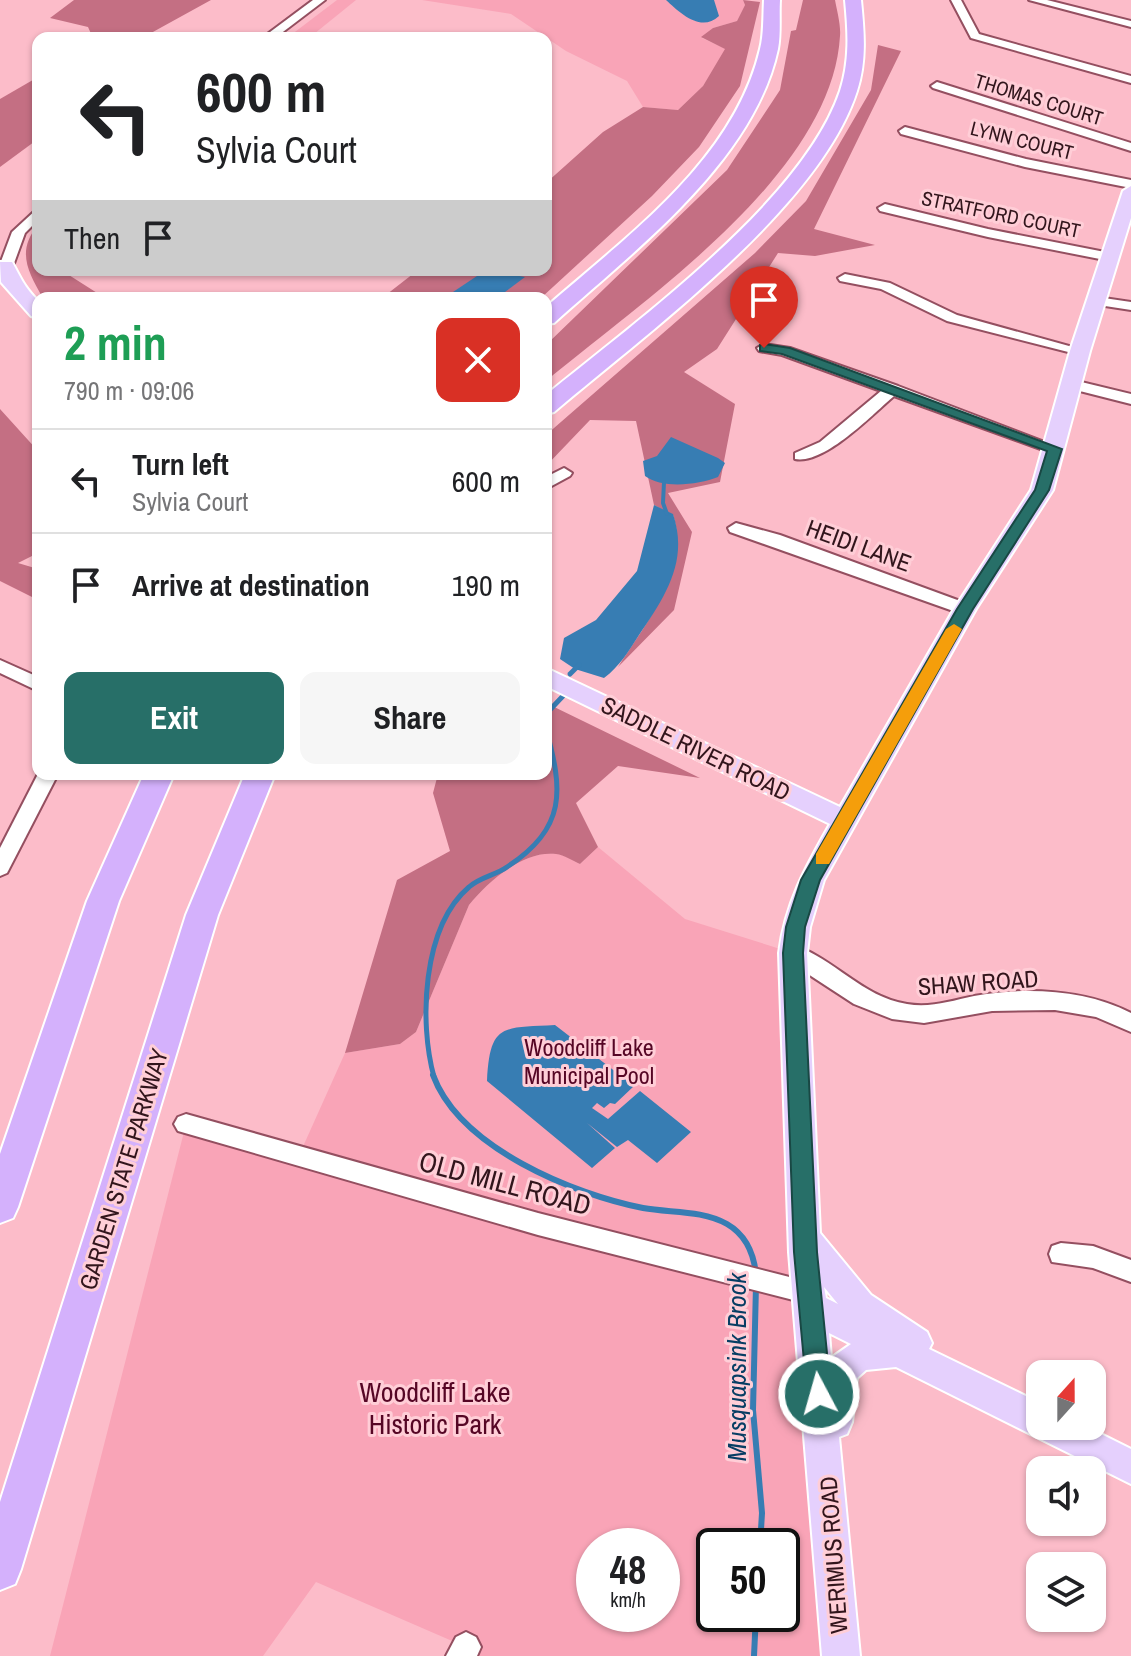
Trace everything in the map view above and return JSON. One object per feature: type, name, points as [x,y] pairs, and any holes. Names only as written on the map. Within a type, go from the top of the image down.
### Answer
[{"type":"highway","points":[[552,312],[667,207],[725,142],[759,80],[773,23],[772,0]]},
{"type":"highway","points":[[552,402],[746,235],[807,167],[833,125],[850,84],[856,45],[853,0]]},
{"type":"highway","points":[[0,1207],[103,901],[156,780]]},
{"type":"highway","name":"GARDEN STATE PARKWAY","points":[[0,1569],[202,915],[258,780]]},
{"type":"main road","name":"WERIMUS ROAD","points":[[841,1656],[805,1237],[793,953],[796,927],[806,891],[845,820],[965,609],[1042,490],[1080,351],[1110,257],[1126,224],[1131,191]]},
{"type":"main road","points":[[3,266],[10,282],[32,306]]},
{"type":"main road","name":"SADDLE RIVER ROAD","points":[[552,679],[845,820]]},
{"type":"main road","points":[[805,1237],[859,1306],[910,1340],[942,1372]]},
{"type":"main road","points":[[809,1300],[898,1351],[1026,1414]]},
{"type":"main road","points":[[828,1481],[835,1444],[837,1382],[842,1366],[856,1355],[898,1351]]},
{"type":"main road","points":[[1077,1440],[1131,1467]]},
{"type":"street","points":[[276,32],[320,0]]},
{"type":"street","points":[[956,0],[975,36],[1131,80]]},
{"type":"street","points":[[1034,0],[1131,24]]},
{"type":"street","name":"THOMAS COURT","points":[[937,86],[1131,147]]},
{"type":"street","name":"LYNN COURT","points":[[905,131],[1025,163],[1131,184]]},
{"type":"street","name":"STRATFORD COURT","points":[[885,208],[973,230],[1110,257]]},
{"type":"street","points":[[3,266],[19,232],[32,218]]},
{"type":"street","points":[[845,278],[885,286],[952,318],[1080,351]]},
{"type":"street","points":[[1097,301],[1131,306]]},
{"type":"street","points":[[764,348],[785,351],[1055,449]]},
{"type":"street","points":[[1073,385],[1131,399]]},
{"type":"street","points":[[801,456],[826,445],[893,389]]},
{"type":"street","points":[[552,480],[564,473]]},
{"type":"street","name":"HEIDI LANE","points":[[736,528],[965,609]]},
{"type":"street","points":[[0,666],[32,682]]},
{"type":"street","points":[[0,868],[45,780]]},
{"type":"street","name":"SHAW ROAD","points":[[793,953],[871,1002],[905,1013],[941,1014],[998,1002],[1085,1004],[1118,1014],[1131,1023]]},
{"type":"street","name":"OLD MILL ROAD","points":[[186,1124],[538,1224],[769,1283],[809,1300]]},
{"type":"street","points":[[1061,1254],[1093,1257],[1131,1271]]},
{"type":"green space","points":[[337,0],[356,0],[316,32],[295,32]]},
{"type":"green space","points":[[422,0],[743,0],[745,5],[737,21],[713,28],[702,38],[726,49],[703,86],[678,110],[643,107],[627,81],[566,51],[552,42],[552,32],[538,32],[511,14]]},
{"type":"green space","name":"Woodcliff Lake Historic Park","points":[[598,847],[685,919],[793,953],[841,1656],[480,1656],[466,1647],[316,1582],[263,1656],[50,1656],[185,1128],[301,1151],[345,1053],[400,1044],[416,1032],[469,905],[477,896],[519,862],[544,854],[565,856],[580,864]]},
{"type":"shaded area","points":[[74,0],[211,0],[153,32],[90,32],[88,27],[50,18]]},
{"type":"shaded area","points":[[743,0],[760,2],[740,86],[699,147],[652,196],[548,292],[390,292],[410,276],[552,276],[552,178],[603,132],[643,107],[678,110],[703,86],[725,49],[701,37],[713,28],[737,21],[745,5]]},
{"type":"shaded area","points":[[803,0],[835,0],[840,36],[829,87],[804,137],[769,184],[727,230],[552,376],[552,339],[727,170],[780,90],[791,31],[796,30]]},
{"type":"shaded area","points":[[878,45],[901,51],[814,229],[875,245],[815,256],[778,253],[717,349],[684,372],[735,404],[720,482],[668,493],[692,532],[674,610],[618,667],[652,614],[671,575],[677,535],[673,515],[654,505],[636,421],[590,420],[552,460],[552,430],[755,253],[806,201],[871,90]]},
{"type":"shaded area","points":[[32,80],[32,143],[0,167],[0,99]]},
{"type":"shaded area","points":[[31,235],[32,276],[70,276],[96,292],[40,292],[29,270],[27,262],[27,244]]},
{"type":"shaded area","points":[[0,409],[32,444],[32,556],[18,563],[32,567],[32,597],[0,581]]},
{"type":"shaded area","points":[[552,706],[700,778],[618,766],[576,803],[598,847],[580,864],[559,855],[544,854],[507,869],[469,905],[416,1032],[400,1044],[345,1053],[397,880],[450,851],[433,793],[436,780],[552,780]]},
{"type":"water","points":[[666,0],[714,0],[719,16],[712,21],[698,22]]},
{"type":"water","points":[[477,276],[525,277],[505,292],[453,292]]},
{"type":"water","points":[[671,437],[725,463],[718,477],[680,484],[661,483],[645,476],[643,461],[657,456]]},
{"type":"water","points":[[654,505],[673,514],[678,547],[672,578],[658,607],[610,673],[604,678],[575,669],[560,659],[564,638],[596,620],[637,571]]},
{"type":"water","points":[[555,1025],[634,1086],[615,1104],[610,1103],[604,1108],[597,1103],[592,1108],[608,1119],[640,1091],[691,1132],[657,1163],[628,1140],[617,1147],[587,1123],[615,1148],[592,1168],[487,1081],[491,1048],[502,1032]]},
{"type":"waterway","name":"Musquapsink Brook","points":[[664,482],[663,503],[667,514]]},
{"type":"waterway","name":"Musquapsink Brook","points":[[570,674],[579,665]]},
{"type":"waterway","name":"Musquapsink Brook","points":[[552,708],[563,696]]},
{"type":"waterway","name":"Musquapsink Brook","points":[[434,1077],[429,1055],[426,1004],[433,950],[453,904],[469,887],[503,870],[541,838],[555,806],[557,789],[552,751]]},
{"type":"waterway","points":[[434,1077],[447,1101],[467,1125],[522,1164],[584,1192],[643,1208],[697,1214],[727,1224],[748,1246],[756,1275]]},
{"type":"waterway","name":"Musquapsink Brook","points":[[756,1285],[753,1410],[761,1528]]},
{"type":"waterway","name":"Musquapsink Brook","points":[[754,1656],[755,1632]]},
{"type":"slow traffic","points":[[823,859],[954,629]]},
{"type":"route","points":[[764,348],[785,351],[1055,449],[1042,490],[965,609],[811,880],[796,927],[793,953],[805,1252],[819,1394]]},
{"type":"park label","name":"Woodcliff Lake Municipal Pool","points":[[589,1061]]}]
